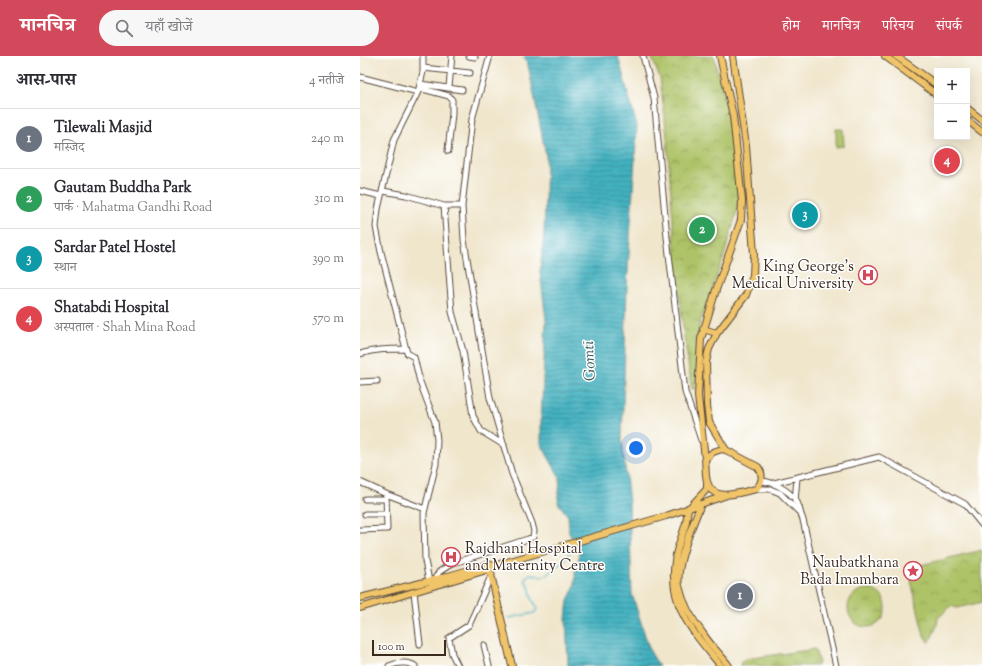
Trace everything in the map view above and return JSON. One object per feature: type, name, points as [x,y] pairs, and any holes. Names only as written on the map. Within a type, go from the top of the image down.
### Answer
[{"type":"main road","points":[[720,56],[734,124],[742,201],[741,220],[703,329],[699,352],[698,396],[707,489],[689,507],[686,524],[675,560],[673,576],[676,596],[681,613],[698,637],[721,663],[729,666]]},
{"type":"main road","points":[[726,450],[709,422],[706,362],[709,349],[717,333],[746,295],[752,276],[754,254],[746,146],[733,56]]},
{"type":"main road","points":[[885,56],[934,93]]},
{"type":"main road","points":[[896,56],[934,83]]},
{"type":"main road","points":[[970,112],[982,120]]},
{"type":"main road","points":[[970,122],[982,132]]},
{"type":"main road","points":[[741,220],[751,220]]},
{"type":"main road","points":[[703,329],[717,333]]},
{"type":"main road","points":[[360,608],[666,516],[727,495],[756,489],[761,481],[761,471],[758,467],[726,450],[722,449],[713,452],[705,460]]},
{"type":"main road","points":[[707,482],[710,489],[713,491],[718,494],[727,495]]},
{"type":"main road","points":[[701,504],[685,548],[679,573],[679,585],[686,606],[694,621],[721,663]]},
{"type":"main road","points":[[360,598],[432,580],[491,568]]},
{"type":"main road","points":[[491,568],[512,666]]},
{"type":"street","points":[[423,56],[423,68],[419,88],[394,140],[376,227],[407,354],[414,357],[420,382],[435,422],[437,440],[436,464],[425,509],[424,534],[425,561],[432,580],[439,572],[451,564],[533,537],[534,531],[512,474],[490,398],[464,240],[462,206],[472,119],[490,56]]},
{"type":"street","points":[[449,88],[452,56]]},
{"type":"street","points":[[643,56],[654,98],[667,237],[685,392],[703,444]]},
{"type":"street","points":[[423,68],[470,73]]},
{"type":"street","points":[[360,77],[419,88],[448,96],[452,100],[448,151]]},
{"type":"street","points":[[419,88],[449,88],[462,90]]},
{"type":"street","points":[[360,191],[406,195],[444,206],[462,206]]},
{"type":"street","points":[[444,206],[452,312],[463,351],[473,416],[481,431],[504,445]]},
{"type":"street","points":[[360,354],[383,349],[406,349]]},
{"type":"street","points":[[360,382],[377,381]]},
{"type":"street","points":[[774,484],[879,457],[965,504],[982,525]]},
{"type":"street","points":[[795,501],[797,478]]},
{"type":"street","points":[[761,481],[783,488],[800,508],[799,512]]},
{"type":"street","points":[[360,482],[386,496],[425,509]]},
{"type":"street","points":[[756,489],[770,489],[780,492],[799,512],[803,520],[836,666]]},
{"type":"street","points":[[365,499],[386,496]]},
{"type":"street","points":[[360,530],[387,529],[386,496]]},
{"type":"street","points":[[365,514],[387,514]]},
{"type":"street","points":[[458,666],[452,654],[449,638],[469,625],[491,568]]},
{"type":"street","points":[[414,592],[420,644]]},
{"type":"street","points":[[482,666],[489,665],[484,645]]},
{"type":"street","points":[[389,666],[402,663],[412,664],[415,666]]},
{"type":"green space","points":[[651,56],[714,56],[728,115],[739,189],[738,208],[724,256],[700,323],[696,344],[696,389],[692,389],[684,337],[675,251],[667,138],[660,78]]},
{"type":"green space","points":[[836,129],[843,129],[844,146],[836,147]]},
{"type":"green space","points":[[982,550],[982,602],[957,608],[951,606],[938,618],[937,626],[929,643],[924,636],[908,568]]},
{"type":"green space","points":[[863,589],[871,589],[881,594],[885,601],[885,615],[881,622],[871,627],[863,627],[853,622],[851,619],[848,612],[848,604],[853,594],[856,592]]},
{"type":"green space","points":[[815,649],[819,663],[817,666],[740,666],[741,662],[745,659]]},
{"type":"water","name":"Gomtī","points":[[525,56],[618,56],[637,126],[627,287],[622,439],[629,502],[632,594],[650,651],[659,666],[568,666],[566,618],[568,600],[575,585],[575,571],[579,560],[578,550],[569,533],[568,516],[558,503],[560,478],[541,444],[546,320],[540,272],[544,234],[546,156],[528,65],[524,58]]},
{"type":"waterway","points":[[509,618],[534,613],[538,609],[532,599],[529,586],[525,581],[525,578],[530,574],[542,576],[546,575],[562,562],[574,545]]},
{"type":"place","name":"Shatabdi Hospital","points":[[947,161]]},
{"type":"place","name":"Sardar Patel Hostel","points":[[805,215]]},
{"type":"place","name":"Gautam Buddha Park","points":[[702,230]]},
{"type":"place","name":"King George's Medical University","points":[[868,275]]},
{"type":"place","name":"Rajdhani Hospital and Maternity Centre","points":[[451,557]]},
{"type":"place","name":"Naubatkhana Bada Imambara","points":[[913,571]]},
{"type":"place","name":"Tilewali Masjid","points":[[740,596]]}]
